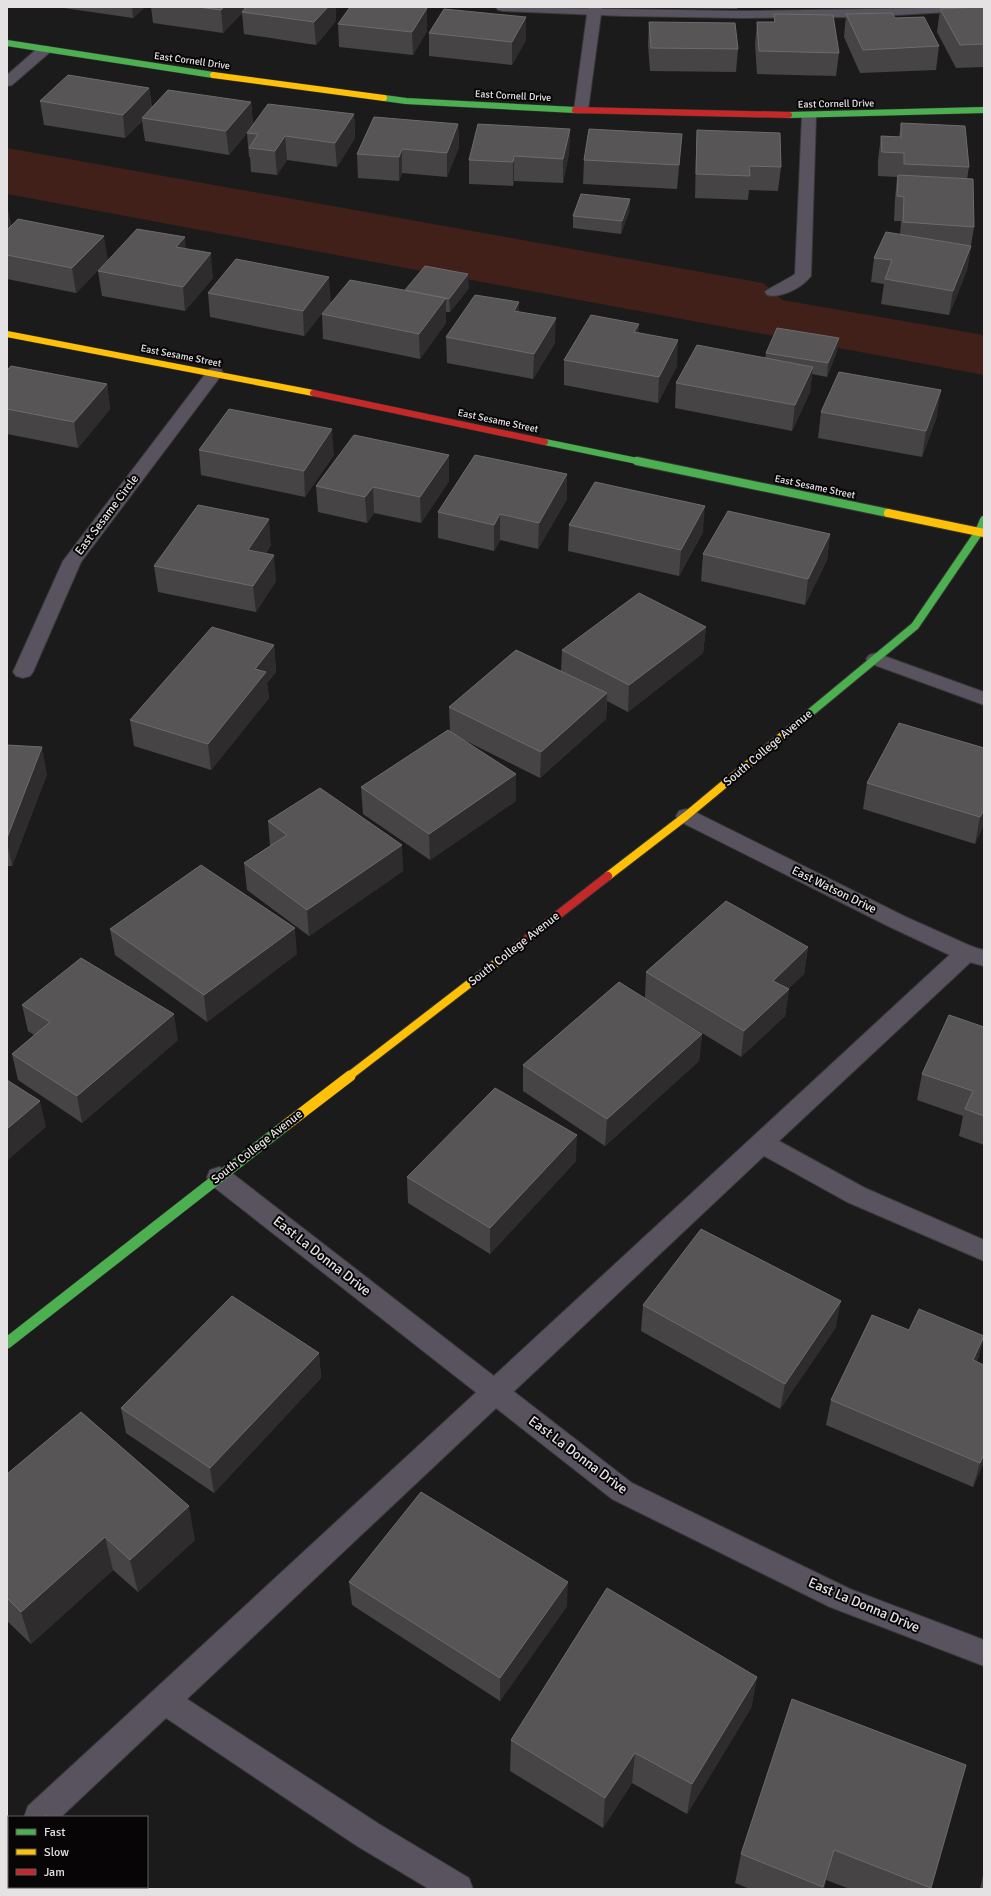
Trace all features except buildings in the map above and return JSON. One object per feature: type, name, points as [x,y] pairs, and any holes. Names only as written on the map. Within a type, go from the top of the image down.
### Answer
[{"type":"street","points":[[503,7],[765,15],[899,13],[981,7]]},
{"type":"street","points":[[581,110],[595,10]]},
{"type":"street","name":"East Cornell Drive","points":[[7,43],[44,50],[406,102],[581,110],[809,116],[984,110]]},
{"type":"street","points":[[7,82],[44,50]]},
{"type":"street","points":[[772,292],[785,288],[803,276],[809,116]]},
{"type":"street","name":"East Sesame Street","points":[[7,334],[215,373],[982,533]]},
{"type":"street","name":"East Sesame Circle","points":[[23,672],[72,560],[215,373]]},
{"type":"street","name":"South College Avenue","points":[[7,1343],[686,816],[876,659],[915,626],[982,533],[984,520]]},
{"type":"street","points":[[876,659],[984,699]]},
{"type":"street","name":"East Watson Drive","points":[[686,816],[898,922],[975,956]]},
{"type":"street","points":[[40,1816],[762,1143],[975,956]]},
{"type":"street","points":[[762,1143],[856,1195],[984,1251]]},
{"type":"street","name":"East La Donna Drive","points":[[219,1177],[622,1491],[840,1598],[984,1653]]},
{"type":"street","points":[[164,1700],[368,1835],[458,1889]]},
{"type":"shaded area","points":[[7,148],[763,283],[782,300],[984,335],[984,375],[7,194]]},
{"type":"traffic: fast","points":[[7,43],[213,75]]},
{"type":"traffic: fast","points":[[384,98],[406,101],[575,110]]},
{"type":"traffic: fast","points":[[789,115],[984,110]]},
{"type":"traffic: fast","points":[[545,442],[888,513]]},
{"type":"traffic: fast","points":[[799,722],[915,626],[979,532],[984,520]]},
{"type":"traffic: fast","points":[[7,1343],[286,1125]]},
{"type":"traffic: slow","points":[[213,75],[384,98]]},
{"type":"traffic: slow","points":[[7,334],[313,393]]},
{"type":"traffic: slow","points":[[888,513],[984,533]]},
{"type":"traffic: slow","points":[[608,876],[686,816],[799,722]]},
{"type":"traffic: slow","points":[[286,1125],[500,960]]},
{"type":"traffic: jam","points":[[575,110],[789,115]]},
{"type":"traffic: jam","points":[[313,393],[545,442]]},
{"type":"traffic: jam","points":[[500,960],[608,876]]}]
